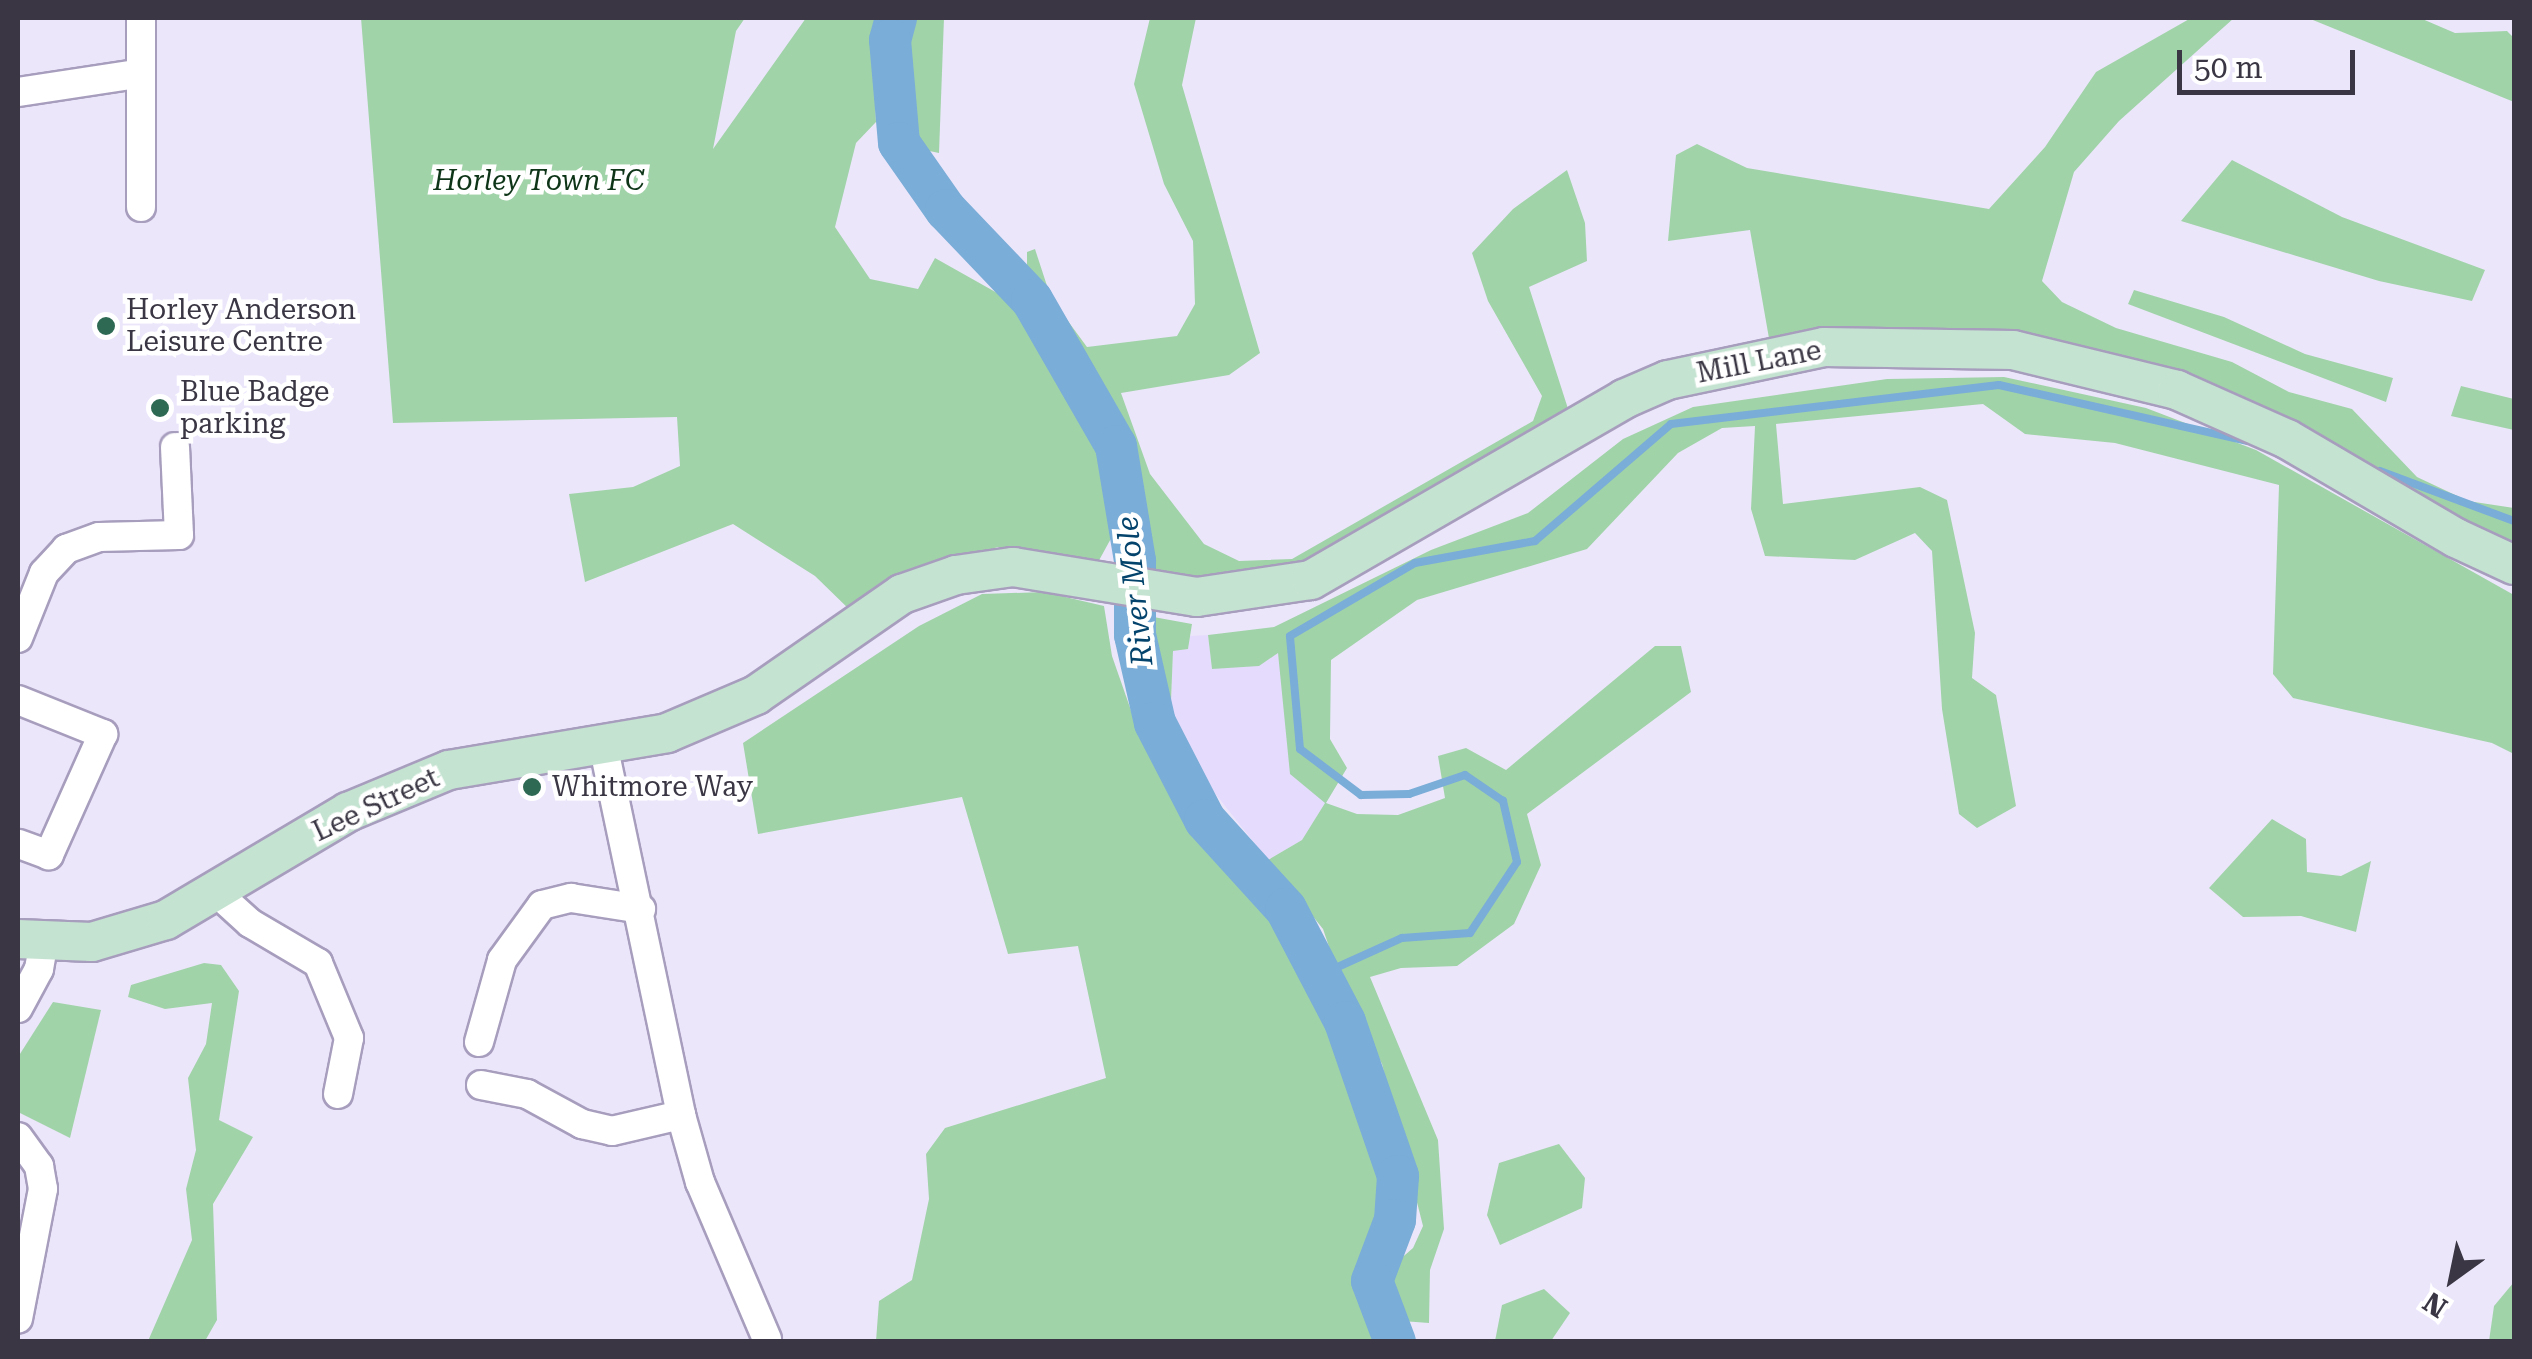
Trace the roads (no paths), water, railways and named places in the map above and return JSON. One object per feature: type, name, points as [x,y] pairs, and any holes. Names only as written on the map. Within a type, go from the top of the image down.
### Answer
[{"type":"street","points":[[141,18],[141,208]]},
{"type":"street","points":[[18,92],[138,74]]},
{"type":"street","name":"Mill Lane","points":[[1013,567],[1198,597],[1312,580],[1583,420],[1666,381],[1842,347],[2013,350],[2177,390],[2287,439],[2456,538],[2514,564]]},
{"type":"street","points":[[18,638],[44,573],[66,549],[99,537],[179,535],[175,447]]},
{"type":"street","name":"Lee Street","points":[[31,940],[92,942],[166,920],[218,894],[348,812],[449,770],[604,749],[667,734],[756,695],[902,594],[1013,567]]},
{"type":"street","points":[[18,700],[103,734],[49,855],[18,844]]},
{"type":"street","points":[[604,749],[642,909],[681,1115],[700,1182],[767,1340]]},
{"type":"street","points":[[218,894],[250,923],[318,962],[348,1038],[338,1094]]},
{"type":"street","points":[[480,1042],[502,960],[542,905],[571,898],[642,909]]},
{"type":"street","points":[[18,1008],[40,969],[31,940]]},
{"type":"street","points":[[482,1085],[527,1094],[582,1124],[612,1130],[681,1115]]},
{"type":"street","points":[[18,1137],[39,1166],[43,1188],[18,1319]]},
{"type":"waterway","name":"River Mole","points":[[896,18],[890,40],[899,143],[946,210],[1032,300],[1116,446],[1135,561],[1135,635],[1155,723],[1205,820],[1286,909],[1345,1022],[1398,1176],[1395,1220],[1372,1281],[1395,1342]]},
{"type":"waterway","points":[[1320,975],[1402,938],[1470,933],[1517,862],[1503,801],[1465,775],[1409,794],[1361,795],[1300,749],[1290,636],[1415,563],[1535,541],[1671,424],[1999,385],[2248,441]]},
{"type":"waterway","points":[[2380,471],[2514,521]]},
{"type":"place","name":"Horley Anderson Leisure Centre","points":[[106,326]]},
{"type":"place","name":"Blue Badge parking","points":[[160,408]]},
{"type":"place","name":"Whitmore Way","points":[[532,787]]},
{"type":"park label","name":"Horley Town FC","points":[[539,181]]}]
